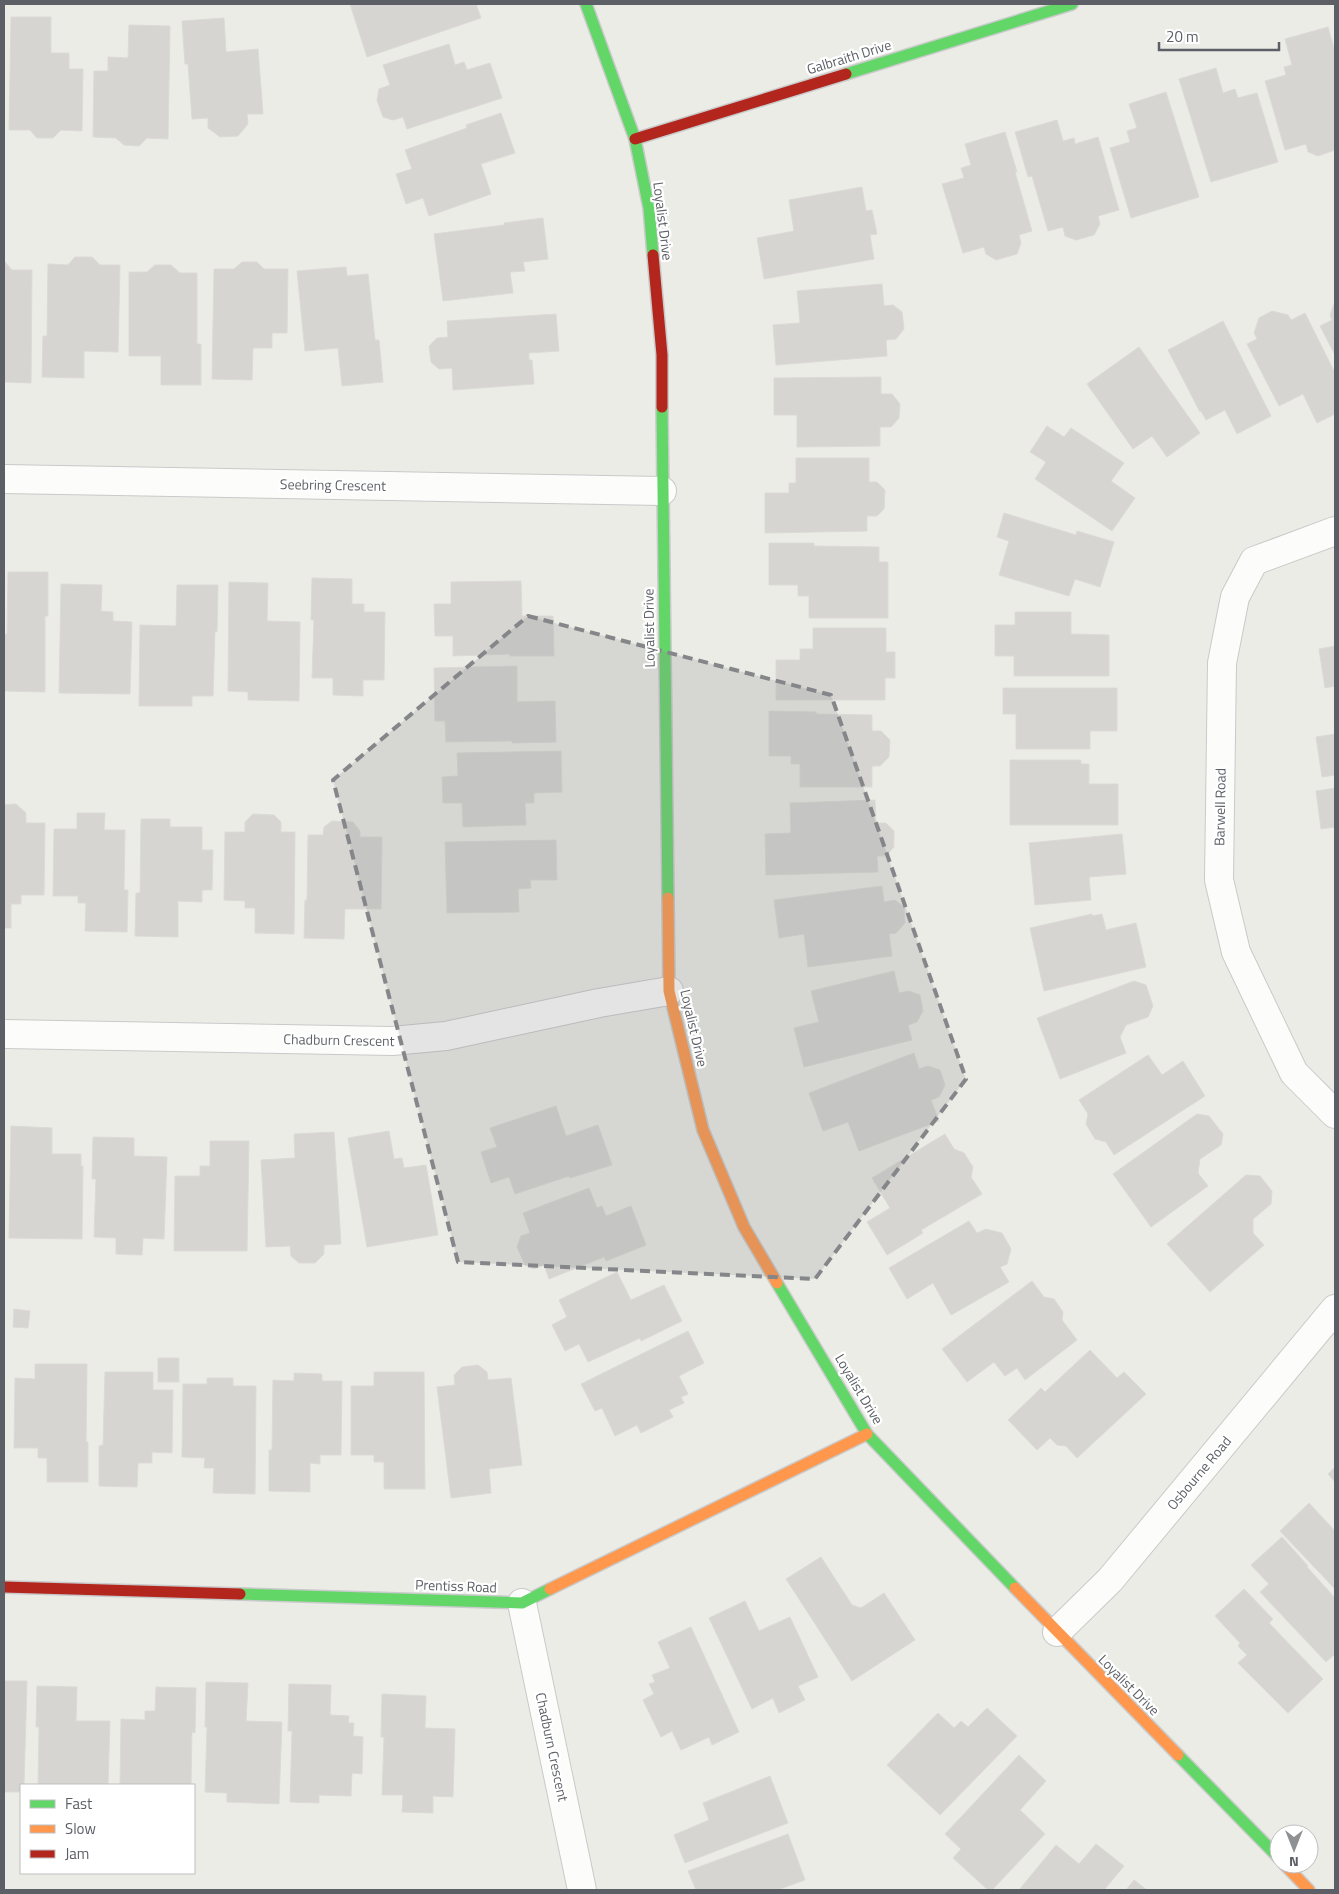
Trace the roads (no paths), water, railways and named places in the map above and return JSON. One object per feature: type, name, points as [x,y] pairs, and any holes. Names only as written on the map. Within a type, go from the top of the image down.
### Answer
[{"type":"street","name":"Loyalist Drive","points":[[586,4],[635,139],[648,208],[662,355],[669,991],[704,1130],[744,1227],[867,1434],[1056,1632],[1269,1848]]},
{"type":"street","name":"Galbraith Drive","points":[[635,139],[1072,4]]},
{"type":"street","name":"Seebring Crescent","points":[[4,479],[662,490]]},
{"type":"street","name":"Barwell Road","points":[[1335,531],[1254,561],[1236,597],[1222,663],[1219,880],[1236,952],[1294,1074],[1335,1114]]},
{"type":"street","name":"Chadburn Crescent","points":[[4,1034],[392,1041],[446,1036],[599,1003],[669,991]]},
{"type":"street","name":"Osbourne Road","points":[[1056,1632],[1110,1580],[1335,1309]]},
{"type":"street","name":"Prentiss Road","points":[[4,1587],[522,1603],[867,1434]]},
{"type":"street","name":"Chadburn Crescent","points":[[522,1603],[582,1890]]},
{"type":"street","points":[[1294,1874],[1309,1890]]}]
